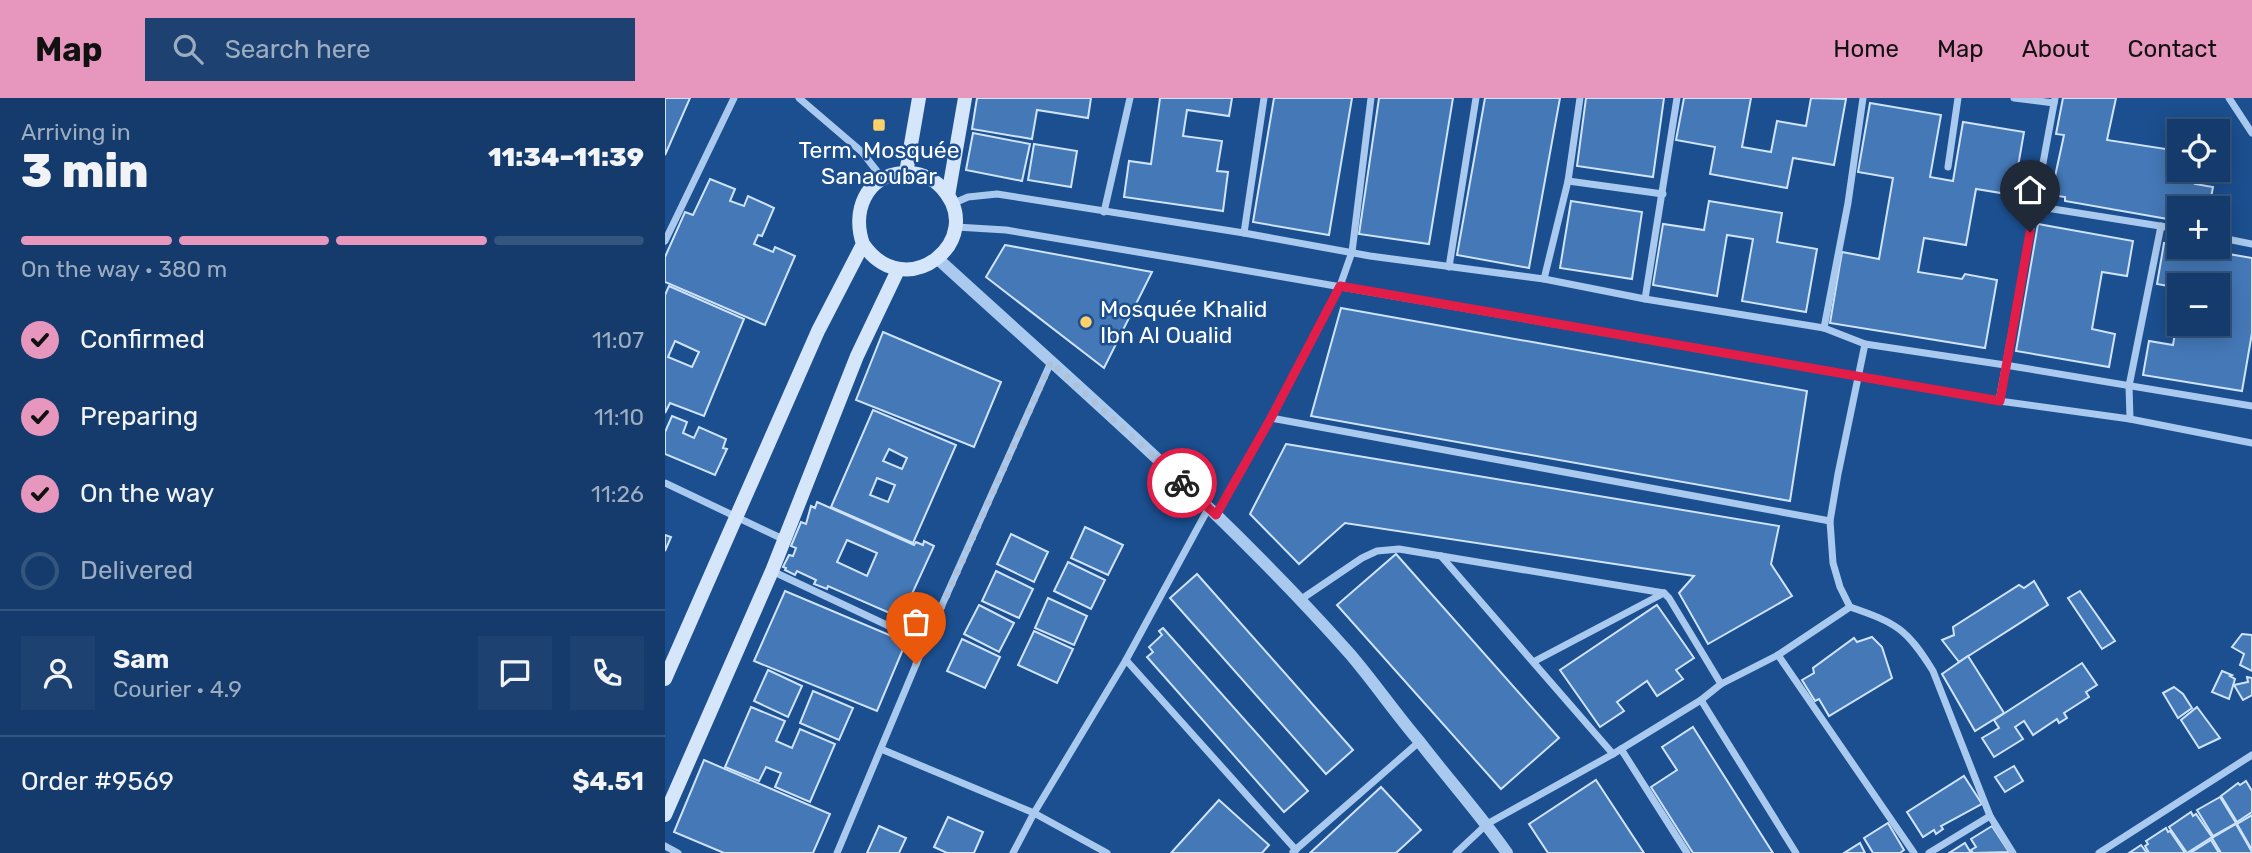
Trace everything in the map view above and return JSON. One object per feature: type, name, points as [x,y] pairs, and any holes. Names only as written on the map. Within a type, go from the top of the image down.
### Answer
[{"type":"main road","points":[[906,173],[919,98]]},
{"type":"main road","points":[[950,200],[930,179],[919,174],[906,173],[883,179],[871,188],[862,200],[858,222],[863,244],[878,261],[898,270],[919,268],[938,259],[952,239],[955,227],[950,200],[965,98]]},
{"type":"main road","points":[[665,679],[818,331],[863,244]]},
{"type":"main road","points":[[665,815],[785,540],[857,356],[898,270]]},
{"type":"street","points":[[665,241],[734,98]]},
{"type":"street","points":[[799,98],[848,138],[883,179]]},
{"type":"street","points":[[1104,212],[1130,98]]},
{"type":"street","points":[[1244,233],[1264,98]]},
{"type":"street","points":[[1013,853],[1212,511],[1271,418],[1340,286],[1352,252],[1371,98]]},
{"type":"street","points":[[1449,267],[1476,98]]},
{"type":"street","points":[[1544,279],[1568,181],[1580,98]]},
{"type":"street","points":[[1645,299],[1677,98]]},
{"type":"street","points":[[1824,328],[1848,203],[1864,98]]},
{"type":"street","points":[[1948,167],[1958,98]]},
{"type":"street","points":[[2000,401],[2054,101],[2014,98]]},
{"type":"street","points":[[2229,98],[2252,133]]},
{"type":"street","points":[[1568,181],[1663,194]]},
{"type":"street","points":[[950,200],[997,194],[1352,252],[1544,279],[1645,299],[1824,328],[1865,344],[2252,406]]},
{"type":"street","points":[[2034,206],[2167,227]]},
{"type":"street","points":[[2130,419],[2129,386],[2161,226]]},
{"type":"street","points":[[955,227],[1006,230],[2000,401],[2130,419],[2252,443]]},
{"type":"street","points":[[2230,240],[2252,244]]},
{"type":"street","points":[[938,259],[1212,511],[1300,600],[1352,657],[1487,824],[1507,853]]},
{"type":"street","points":[[1865,344],[1830,521],[1833,563],[1840,587],[1850,607],[1882,618],[1907,634],[1933,671],[1990,816],[2013,853]]},
{"type":"street","points":[[837,853],[925,643],[1051,362]]},
{"type":"street","points":[[1271,418],[1830,521]]},
{"type":"street","points":[[665,483],[785,540]]},
{"type":"street","points":[[1300,600],[1362,558],[1377,551],[1399,549],[1664,593],[1721,684]]},
{"type":"street","points":[[1441,556],[1535,661],[1613,754]]},
{"type":"street","points":[[772,571],[925,643]]},
{"type":"street","points":[[1535,661],[1664,593]]},
{"type":"street","points":[[1456,853],[1487,824],[1613,754],[1701,700],[1721,684],[1778,654],[1850,607]]},
{"type":"street","points":[[1778,654],[1914,853]]},
{"type":"street","points":[[1126,660],[1294,851],[1419,742]]},
{"type":"street","points":[[1701,700],[1796,853]]},
{"type":"street","points":[[881,748],[1034,813],[1107,853]]},
{"type":"street","points":[[1621,749],[1687,853]]},
{"type":"street","points":[[2099,853],[2252,755]]},
{"type":"street","points":[[1929,853],[1990,816]]},
{"type":"street","points":[[665,845],[678,853]]},
{"type":"building","points":[[665,98],[690,98],[665,155]]},
{"type":"building","points":[[977,98],[1091,98],[1088,118],[1037,110],[1032,139],[972,129]]},
{"type":"building","points":[[1160,98],[1232,98],[1229,116],[1187,110],[1183,136],[1222,141],[1217,171],[1228,172],[1223,211],[1124,197],[1129,161],[1151,164]]},
{"type":"building","points":[[1274,98],[1352,98],[1329,235],[1253,222]]},
{"type":"building","points":[[1379,98],[1453,98],[1429,244],[1359,234]]},
{"type":"building","points":[[1485,98],[1560,98],[1529,268],[1457,255]]},
{"type":"building","points":[[1586,98],[1664,98],[1653,177],[1577,166]]},
{"type":"building","points":[[1684,98],[1751,98],[1742,147],[1771,152],[1777,121],[1806,126],[1811,98],[1846,99],[1834,165],[1793,158],[1787,188],[1710,174],[1715,147],[1676,140]]},
{"type":"building","points":[[2063,98],[2116,98],[2107,140],[2167,149],[2167,182],[2195,182],[2213,187],[2211,196],[2167,196],[2167,219],[2065,201],[2065,197],[2051,195],[2064,135],[2056,134]]},
{"type":"building","points":[[1870,103],[1941,115],[1930,177],[1953,181],[1963,122],[2024,132],[2013,195],[1976,189],[1966,245],[1924,238],[1918,272],[1962,279],[1965,274],[1997,280],[1985,348],[1830,323],[1842,252],[1879,259],[1893,178],[1858,172]]},
{"type":"building","points":[[973,133],[1030,144],[1022,181],[966,170]]},
{"type":"building","points":[[1034,144],[1077,151],[1071,187],[1028,180]]},
{"type":"building","points":[[710,179],[735,189],[730,201],[744,206],[748,196],[774,208],[762,236],[758,235],[754,244],[773,252],[775,247],[795,256],[765,325],[665,282],[665,257],[685,212],[693,215]]},
{"type":"building","points":[[1571,201],[1642,212],[1632,279],[1560,268]]},
{"type":"building","points":[[1709,201],[1782,213],[1777,242],[1817,249],[1806,312],[1742,301],[1753,239],[1727,235],[1717,296],[1653,285],[1663,224],[1704,230]]},
{"type":"building","points":[[2038,224],[2133,241],[2127,276],[2102,272],[2092,329],[2115,334],[2109,367],[2016,351]]},
{"type":"building","points":[[2164,243],[2167,244],[2167,259],[2230,259],[2230,254],[2252,258],[2252,333],[2242,391],[2143,375],[2149,341],[2173,345],[2174,336],[2230,336],[2230,273],[2167,273],[2167,286],[2157,284]]},
{"type":"building","name":"Mosquée Khalid Ibn Al Oualid","points":[[1005,245],[1152,272],[1104,368],[986,277]]},
{"type":"building","points":[[669,286],[744,319],[704,416],[670,403],[665,413],[665,295]],"holes":[[[675,341],[699,352],[692,367],[668,357]]]},
{"type":"building","points":[[1341,308],[1807,391],[1790,501],[1311,416]]},
{"type":"building","points":[[883,332],[1001,382],[974,447],[856,400]]},
{"type":"building","points":[[873,410],[956,445],[913,543],[831,507]],"holes":[[[889,449],[907,458],[902,469],[883,461]],[[877,478],[895,485],[888,502],[870,495]]]},
{"type":"building","points":[[672,416],[687,422],[683,433],[694,438],[699,427],[726,439],[723,448],[727,449],[715,475],[665,454],[665,432]]},
{"type":"building","points":[[1286,444],[1779,526],[1771,564],[1792,596],[1708,644],[1679,593],[1694,576],[1345,523],[1299,564],[1250,514]]},
{"type":"building","points":[[817,502],[914,545],[916,542],[923,545],[924,541],[934,546],[901,618],[828,586],[827,589],[814,584],[816,580],[797,571],[795,575],[785,570],[783,567],[789,555],[793,556],[796,548],[791,546],[801,522],[806,524],[811,506],[815,508]],"holes":[[[847,540],[877,553],[867,576],[837,562]]]},
{"type":"building","points":[[1085,527],[1123,545],[1108,575],[1071,558]]},
{"type":"building","points":[[1011,534],[1048,552],[1034,582],[997,564]]},
{"type":"building","points":[[665,535],[671,537],[665,551]]},
{"type":"building","points":[[1396,554],[1559,738],[1501,789],[1337,605]]},
{"type":"building","points":[[1068,562],[1105,580],[1091,609],[1054,591]]},
{"type":"building","points":[[996,571],[1033,589],[1019,618],[982,601]]},
{"type":"building","points":[[1197,574],[1353,750],[1326,774],[1170,598]]},
{"type":"building","points":[[2034,581],[2048,605],[1959,662],[1942,640],[1954,635],[1953,627],[2019,585],[2024,588]]},
{"type":"building","points":[[785,591],[906,642],[877,711],[754,661]]},
{"type":"building","points":[[2080,591],[2115,641],[2102,649],[2068,598]]},
{"type":"building","points":[[1048,598],[1087,616],[1074,645],[1035,628]]},
{"type":"building","points":[[979,605],[1014,623],[999,652],[964,634]]},
{"type":"building","points":[[1657,605],[1694,658],[1676,670],[1683,679],[1657,696],[1647,681],[1617,702],[1624,711],[1600,727],[1560,670]]},
{"type":"building","points":[[1163,628],[1308,791],[1284,812],[1147,657],[1153,652],[1149,647],[1162,635],[1159,631]]},
{"type":"building","points":[[1034,631],[1073,649],[1057,683],[1018,665]]},
{"type":"building","points":[[2242,634],[2252,635],[2252,671],[2240,665],[2244,654],[2232,647]]},
{"type":"building","points":[[1872,637],[1882,647],[1892,678],[1829,716],[1819,699],[1815,701],[1802,680],[1814,673],[1813,668],[1854,638],[1857,642]]},
{"type":"building","points":[[962,639],[1000,657],[985,688],[947,671]]},
{"type":"building","points":[[1968,656],[2004,713],[1975,731],[1942,674]]},
{"type":"building","points":[[2082,663],[2097,685],[2086,692],[2089,697],[2064,713],[2067,718],[2059,723],[2057,719],[2033,735],[2024,721],[2015,727],[2023,739],[1994,757],[1982,738],[1999,728],[1994,720]]},
{"type":"building","points":[[768,670],[802,686],[788,717],[754,701]]},
{"type":"building","points":[[2222,671],[2235,679],[2229,699],[2212,692]]},
{"type":"building","points":[[2247,677],[2252,678],[2252,695],[2243,700],[2234,685],[2248,682]]},
{"type":"building","points":[[2174,687],[2183,694],[2192,708],[2178,718],[2163,693]]},
{"type":"building","points":[[813,691],[853,708],[839,740],[800,723]]},
{"type":"building","points":[[751,707],[785,721],[776,741],[792,748],[800,729],[835,744],[810,802],[775,787],[781,773],[766,767],[759,781],[725,767]]},
{"type":"building","points":[[2197,707],[2220,738],[2199,748],[2181,720]]},
{"type":"building","points":[[1693,727],[1773,853],[1693,853],[1651,787],[1677,770],[1662,747]]},
{"type":"building","points":[[704,760],[830,814],[813,853],[724,853],[674,832]]},
{"type":"building","points":[[2014,766],[2023,781],[2005,792],[1995,777]]},
{"type":"building","points":[[1964,776],[1982,804],[1941,826],[1943,829],[1936,834],[1934,830],[1923,837],[1907,812]]},
{"type":"building","points":[[1596,780],[1644,853],[1548,853],[1529,824]]},
{"type":"building","points":[[2246,781],[2252,791],[2252,812],[2237,822],[2221,796],[2238,783],[2240,785]]},
{"type":"building","points":[[1381,787],[1421,830],[1396,853],[1310,853]]},
{"type":"building","points":[[2220,797],[2236,823],[2213,836],[2197,810]]},
{"type":"building","points":[[1219,800],[1269,845],[1262,853],[1171,853]]},
{"type":"building","points":[[2191,812],[2193,816],[2196,814],[2212,837],[2187,853],[2169,827]]},
{"type":"building","points":[[2252,815],[2252,850],[2237,824]]},
{"type":"building","points":[[948,817],[983,832],[974,853],[947,853],[934,847]]},
{"type":"building","points":[[1888,823],[1904,850],[1900,853],[1873,853],[1864,838]]},
{"type":"building","points":[[2236,824],[2252,853],[2221,853],[2212,838]]},
{"type":"building","points":[[879,826],[906,838],[899,853],[867,853]]},
{"type":"building","points":[[1992,826],[2009,852],[1973,853],[1971,850],[1976,847],[1971,839]]},
{"type":"building","points":[[2166,828],[2185,853],[2149,853],[2145,846],[2148,844],[2146,841]]},
{"type":"building","points":[[2211,840],[2219,853],[2190,853]]},
{"type":"building","points":[[1860,843],[1865,853],[1844,853]]},
{"type":"building","points":[[1965,843],[1971,853],[1949,853]]},
{"type":"building","points":[[2141,845],[2147,853],[2129,853]]},
{"type":"way so far","points":[[916,664],[1051,362],[1182,483]]},
{"type":"place","name":"Term. Mosquée Sanaoubar","points":[[879,125]]},
{"type":"place","name":"Mosquée Khalid Ibn Al Oualid","points":[[1086,322]]},
{"type":"route","points":[[1182,483],[1216,515],[1271,418],[1340,286],[2000,401],[2030,232]]}]
